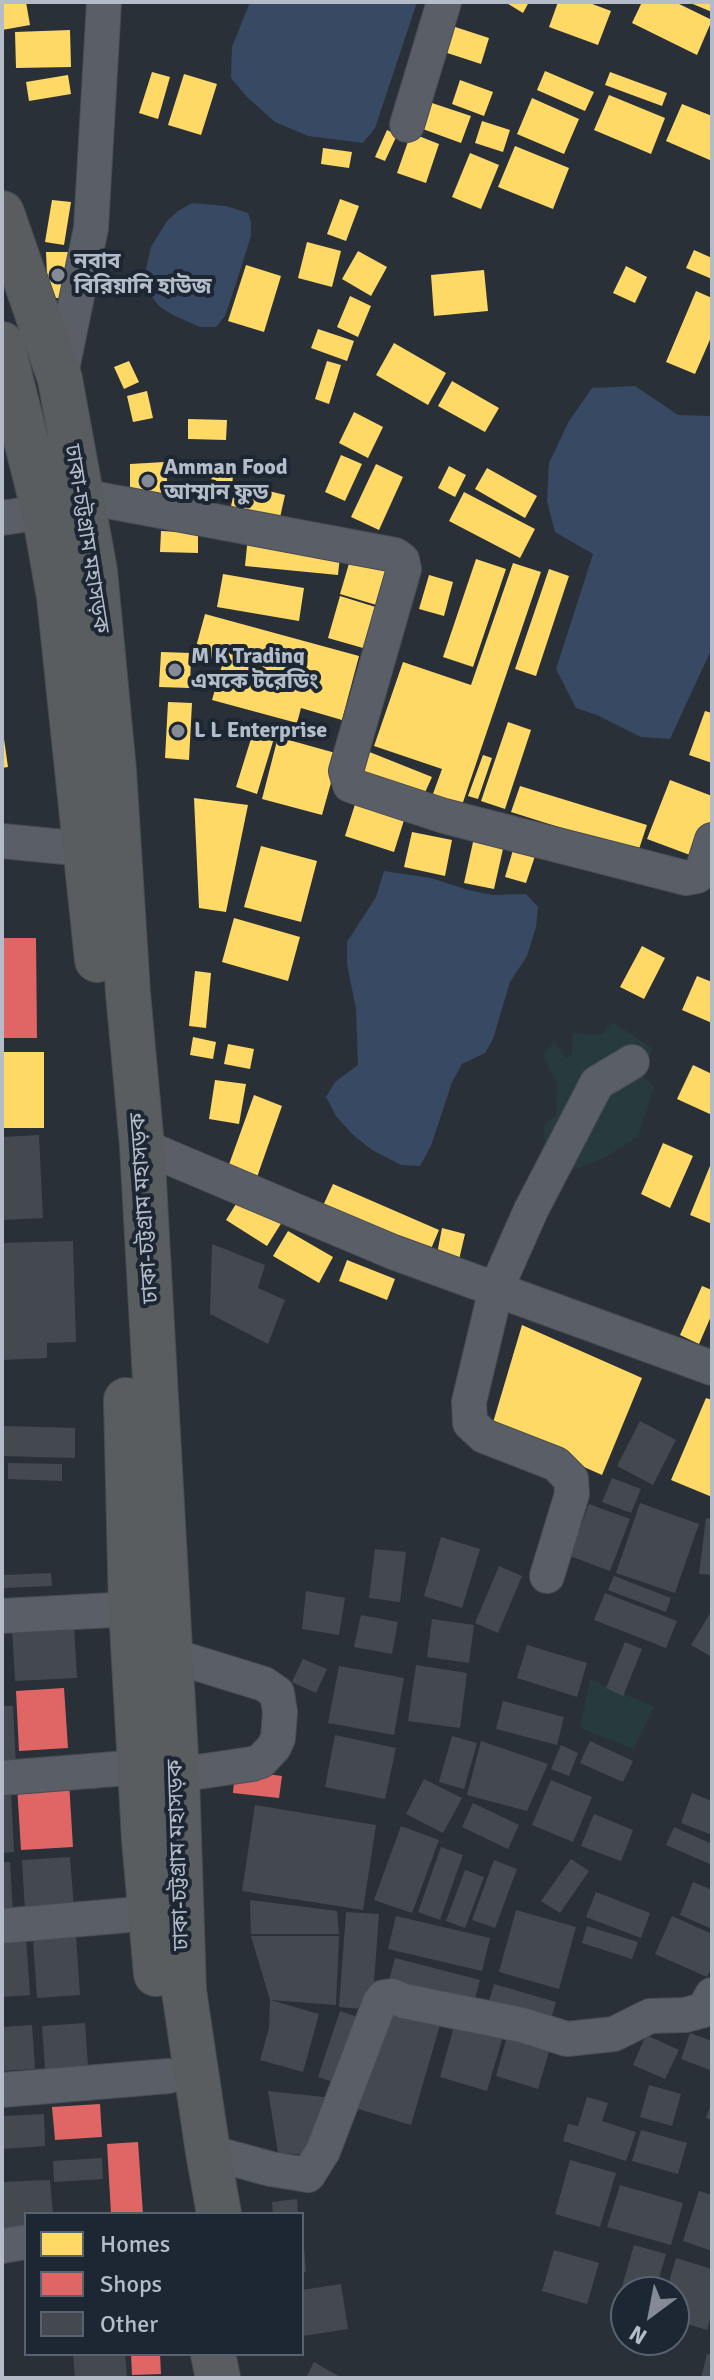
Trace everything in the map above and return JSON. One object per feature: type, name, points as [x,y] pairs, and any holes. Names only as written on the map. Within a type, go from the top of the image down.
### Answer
[{"type":"highway","name":"ঢাকা-চট্টগ্রাম মহাসড়ক","points":[[2,213],[60,379],[42,508],[95,571],[114,771],[127,978],[142,1146],[170,1655],[158,1771],[151,1913],[157,1985],[189,2212]]},
{"type":"highway","name":"ঢাকা-চট্টগ্রাম মহাসড়ক","points":[[2,344],[42,508],[59,597],[116,1151],[131,1519],[131,1609],[158,1771],[184,1991],[219,2212]]},
{"type":"highway","points":[[213,2356],[218,2378]]},
{"type":"highway","points":[[244,2356],[248,2378]]},
{"type":"street","points":[[60,379],[91,228],[104,2]]},
{"type":"street","points":[[407,125],[444,2]]},
{"type":"street","points":[[42,508],[395,555],[402,560],[404,569],[346,771],[350,785],[444,816],[686,878],[697,876],[703,868],[712,840]]},
{"type":"street","points":[[2,841],[85,849]]},
{"type":"street","points":[[547,1576],[572,1494],[571,1479],[556,1464],[484,1436],[470,1423],[469,1402],[496,1289],[531,1210],[597,1083],[632,1062]]},
{"type":"street","points":[[142,1146],[393,1252],[712,1368]]},
{"type":"street","points":[[2,1616],[131,1609]]},
{"type":"street","points":[[2,1778],[158,1771],[261,1761],[278,1738],[280,1712],[277,1693],[264,1684],[170,1655]]},
{"type":"street","points":[[2,1926],[151,1913]]},
{"type":"street","points":[[208,2152],[271,2169],[308,2175],[323,2151],[384,1997],[392,1996],[522,2025],[567,2039],[614,2034],[650,2016],[685,2015],[704,2010],[712,1995]]},
{"type":"street","points":[[2,2090],[169,2076]]},
{"type":"street","points":[[2,2246],[24,2242]]},
{"type":"green space","points":[[613,1022],[653,1049],[641,1074],[654,1087],[638,1137],[604,1158],[564,1173],[548,1164],[543,1126],[556,1115],[557,1084],[543,1054],[554,1042],[566,1058],[572,1054],[573,1033],[601,1035]]},
{"type":"green space","points":[[590,1679],[654,1707],[633,1749],[580,1728]]},
{"type":"water","points":[[250,2],[417,2],[375,128],[363,143],[308,136],[275,122],[231,78],[232,47]]},
{"type":"water","points":[[192,203],[226,206],[248,213],[251,222],[251,236],[225,316],[216,327],[200,327],[173,315],[160,307],[147,285],[145,273],[151,247],[167,221]]},
{"type":"water","points":[[635,386],[678,415],[712,416],[712,648],[670,739],[641,737],[576,708],[556,669],[593,554],[555,532],[547,501],[549,463],[569,421],[592,388]]},
{"type":"water","points":[[384,871],[431,878],[493,895],[526,894],[538,907],[536,927],[527,956],[510,982],[493,1039],[485,1053],[462,1064],[452,1082],[431,1146],[420,1166],[401,1165],[372,1150],[336,1116],[326,1097],[335,1082],[358,1065],[356,1009],[347,964],[347,942],[376,897]]},
{"type":"building: Homes","points":[[2,2],[26,2],[30,25],[2,30]]},
{"type":"building: Homes","points":[[505,2],[529,2],[523,13]]},
{"type":"building: Homes","points":[[558,2],[587,2],[611,11],[598,45],[549,27]]},
{"type":"building: Homes","points":[[642,2],[675,2],[712,20],[697,55],[632,23]]},
{"type":"building: Homes","points":[[688,2],[712,2],[712,12]]},
{"type":"building: Homes","points":[[446,24],[489,38],[481,64],[438,50]]},
{"type":"building: Homes","points":[[70,30],[71,67],[16,68],[15,32]]},
{"type":"building: Homes","points":[[545,71],[594,92],[585,111],[537,90]]},
{"type":"building: Homes","points":[[152,72],[170,77],[158,119],[139,113]]},
{"type":"building: Homes","points":[[610,72],[667,93],[662,106],[605,85]]},
{"type":"building: Homes","points":[[184,74],[217,84],[201,135],[168,125]]},
{"type":"building: Homes","points":[[68,75],[71,94],[29,101],[26,82]]},
{"type":"building: Homes","points":[[460,80],[493,92],[484,116],[452,104]]},
{"type":"building: Homes","points":[[609,95],[665,118],[651,154],[594,130]]},
{"type":"building: Homes","points":[[532,98],[579,119],[564,154],[517,134]]},
{"type":"building: Homes","points":[[429,102],[471,116],[461,143],[420,128]]},
{"type":"building: Homes","points":[[682,104],[712,116],[712,161],[666,141]]},
{"type":"building: Homes","points":[[482,121],[510,130],[503,152],[475,143]]},
{"type":"building: Homes","points":[[387,130],[397,135],[385,161],[375,157]]},
{"type":"building: Homes","points":[[411,133],[439,144],[426,183],[397,173]]},
{"type":"building: Homes","points":[[515,146],[569,168],[553,209],[498,187]]},
{"type":"building: Homes","points":[[323,148],[352,152],[349,168],[321,164]]},
{"type":"building: Homes","points":[[470,153],[499,165],[481,209],[452,197]]},
{"type":"building: Homes","points":[[340,199],[359,206],[346,241],[327,234]]},
{"type":"building: Homes","points":[[52,200],[71,202],[64,245],[45,242]]},
{"type":"building: Homes","points":[[307,242],[341,251],[332,287],[298,278]]},
{"type":"building: Homes","points":[[694,250],[712,258],[712,279],[686,268]]},
{"type":"building: Homes","points":[[358,251],[387,267],[371,296],[342,279]]},
{"type":"building: Homes","name":"নবাব বিরিয়ানি হাউজ","points":[[46,252],[69,252],[70,298],[48,298]]},
{"type":"building: Homes","points":[[246,265],[281,276],[264,332],[228,321]]},
{"type":"building: Homes","points":[[626,266],[647,277],[635,303],[613,293]]},
{"type":"building: Homes","points":[[484,270],[488,311],[434,316],[431,275]]},
{"type":"building: Homes","points":[[696,291],[712,298],[712,335],[695,374],[666,362]]},
{"type":"building: Homes","points":[[350,296],[371,306],[358,337],[337,327]]},
{"type":"building: Homes","points":[[318,329],[354,341],[347,361],[311,348]]},
{"type":"building: Homes","points":[[394,343],[446,373],[428,405],[376,375]]},
{"type":"building: Homes","points":[[129,361],[139,382],[124,389],[114,367]]},
{"type":"building: Homes","points":[[327,361],[341,365],[329,404],[315,399]]},
{"type":"building: Homes","points":[[452,381],[499,408],[485,432],[438,406]]},
{"type":"building: Homes","points":[[147,391],[153,418],[133,422],[127,396]]},
{"type":"building: Homes","points":[[354,412],[383,427],[368,458],[339,443]]},
{"type":"building: Homes","points":[[188,419],[227,420],[226,440],[188,439]]},
{"type":"building: Homes","points":[[341,455],[362,464],[345,501],[325,492]]},
{"type":"building: Homes","name":"Amman Food আম্মান ফুড","points":[[165,462],[169,498],[130,499],[130,464]]},
{"type":"building: Homes","points":[[213,464],[234,466],[232,486],[211,483]]},
{"type":"building: Homes","points":[[376,464],[403,477],[379,530],[351,517]]},
{"type":"building: Homes","points":[[449,466],[466,475],[455,497],[438,488]]},
{"type":"building: Homes","points":[[487,468],[537,496],[525,518],[475,489]]},
{"type":"building: Homes","points":[[236,483],[285,495],[279,522],[230,511]]},
{"type":"building: Homes","points":[[464,492],[535,529],[520,558],[449,521]]},
{"type":"building: Homes","points":[[161,531],[198,533],[198,553],[160,552]]},
{"type":"building: Homes","points":[[248,536],[341,546],[338,575],[245,566]]},
{"type":"building: Homes","points":[[353,550],[396,562],[383,607],[340,594]]},
{"type":"building: Homes","points":[[476,559],[506,569],[473,667],[443,657]]},
{"type":"building: Homes","points":[[513,563],[541,572],[460,811],[430,802],[442,769],[374,746],[403,662],[471,685]]},
{"type":"building: Homes","points":[[549,569],[569,576],[536,676],[515,669]]},
{"type":"building: Homes","points":[[223,574],[304,588],[299,621],[217,607]]},
{"type":"building: Homes","points":[[429,575],[453,582],[444,616],[419,609]]},
{"type":"building: Homes","points":[[340,596],[382,609],[370,650],[328,638]]},
{"type":"building: Homes","points":[[205,614],[359,656],[342,720],[301,708],[297,723],[212,700],[223,662],[194,654]]},
{"type":"building: Homes","name":"M K Trading এমকে টরেডিং","points":[[161,652],[191,653],[190,688],[159,687]]},
{"type":"building: Homes","name":"L L Enterprise","points":[[168,702],[192,703],[189,760],[165,758]]},
{"type":"building: Homes","points":[[705,711],[712,713],[712,763],[689,755]]},
{"type":"building: Homes","points":[[508,722],[531,730],[505,809],[481,801]]},
{"type":"building: Homes","points":[[254,729],[275,735],[257,794],[236,787]]},
{"type":"building: Homes","points":[[278,737],[339,754],[322,815],[262,799]]},
{"type":"building: Homes","points":[[2,739],[8,767],[2,768]]},
{"type":"building: Homes","points":[[367,751],[432,777],[422,799],[358,773]]},
{"type":"building: Homes","points":[[483,755],[492,758],[478,799],[468,796]]},
{"type":"building: Homes","points":[[670,780],[712,796],[712,821],[698,858],[647,839]]},
{"type":"building: Homes","points":[[520,786],[647,825],[638,852],[511,812]]},
{"type":"building: Homes","points":[[194,798],[248,805],[226,912],[199,908]]},
{"type":"building: Homes","points":[[357,798],[406,814],[394,852],[345,836]]},
{"type":"building: Homes","points":[[412,832],[452,840],[445,876],[404,867]]},
{"type":"building: Homes","points":[[475,833],[505,840],[494,889],[464,883]]},
{"type":"building: Homes","points":[[516,840],[538,847],[526,883],[505,877]]},
{"type":"building: Homes","points":[[261,846],[317,861],[301,922],[244,907]]},
{"type":"building: Homes","points":[[234,918],[300,937],[288,981],[222,962]]},
{"type":"building: Homes","points":[[642,946],[665,958],[644,999],[620,987]]},
{"type":"building: Homes","points":[[195,971],[211,973],[206,1028],[189,1026]]},
{"type":"building: Homes","points":[[697,976],[712,982],[712,1023],[682,1010]]},
{"type":"building: Homes","points":[[193,1037],[216,1042],[213,1059],[190,1055]]},
{"type":"building: Homes","points":[[228,1044],[254,1049],[250,1069],[224,1064]]},
{"type":"building: Homes","points":[[2,1052],[44,1052],[44,1128],[2,1128]]},
{"type":"building: Homes","points":[[693,1065],[712,1074],[712,1115],[677,1099]]},
{"type":"building: Homes","points":[[215,1080],[246,1084],[239,1124],[209,1119]]},
{"type":"building: Homes","points":[[254,1095],[282,1106],[256,1180],[227,1170]]},
{"type":"building: Homes","points":[[663,1143],[693,1156],[670,1208],[641,1194]]},
{"type":"building: Homes","points":[[712,1161],[712,1224],[690,1215]]},
{"type":"building: Homes","points":[[333,1184],[439,1230],[428,1256],[321,1210]]},
{"type":"building: Homes","points":[[241,1196],[282,1222],[267,1246],[226,1220]]},
{"type":"building: Homes","points":[[442,1228],[465,1234],[458,1264],[436,1259]]},
{"type":"building: Homes","points":[[288,1231],[333,1257],[319,1283],[273,1256]]},
{"type":"building: Homes","points":[[347,1260],[395,1279],[387,1300],[339,1281]]},
{"type":"building: Homes","points":[[702,1286],[712,1290],[712,1314],[699,1344],[680,1335]]},
{"type":"building: Homes","points":[[522,1325],[642,1378],[602,1475],[492,1426]]},
{"type":"building: Homes","points":[[706,1398],[712,1400],[712,1497],[671,1480]]},
{"type":"building: Shops","points":[[2,938],[36,938],[37,1038],[2,1038]]},
{"type":"building: Shops","points":[[64,1688],[68,1748],[19,1751],[16,1691]]},
{"type":"building: Shops","points":[[235,1770],[282,1776],[279,1798],[233,1793]]},
{"type":"building: Shops","points":[[69,1782],[73,1847],[21,1850],[17,1785]]},
{"type":"building: Shops","points":[[100,2104],[102,2137],[55,2140],[52,2107]]},
{"type":"building: Shops","points":[[138,2142],[143,2212],[111,2212],[107,2144]]},
{"type":"building: Shops","points":[[131,2356],[160,2356],[161,2374],[132,2375]]},
{"type":"building: Other","points":[[39,1135],[43,1218],[2,1220],[2,1137]]},
{"type":"building: Other","points":[[73,1241],[76,1342],[47,1343],[47,1358],[2,1360],[2,1243]]},
{"type":"building: Other","points":[[212,1244],[265,1265],[258,1288],[285,1300],[268,1344],[210,1314]]},
{"type":"building: Other","points":[[640,1421],[676,1440],[653,1485],[617,1466]]},
{"type":"building: Other","points":[[2,1426],[75,1428],[75,1458],[2,1456]]},
{"type":"building: Other","points":[[8,1463],[62,1464],[62,1481],[8,1479]]},
{"type":"building: Other","points":[[612,1478],[641,1489],[631,1513],[602,1502]]},
{"type":"building: Other","points":[[640,1503],[699,1524],[675,1593],[616,1573]]},
{"type":"building: Other","points":[[589,1504],[630,1519],[610,1571],[570,1556]]},
{"type":"building: Other","points":[[706,1518],[712,1519],[712,1575],[699,1574]]},
{"type":"building: Other","points":[[441,1537],[480,1549],[462,1608],[424,1596]]},
{"type":"building: Other","points":[[375,1549],[406,1552],[400,1602],[369,1598]]},
{"type":"building: Other","points":[[499,1566],[522,1576],[498,1633],[475,1623]]},
{"type":"building: Other","points":[[51,1573],[52,1586],[2,1588],[2,1575]]},
{"type":"building: Other","points":[[614,1576],[671,1598],[666,1612],[608,1590]]},
{"type":"building: Other","points":[[306,1591],[345,1598],[339,1635],[302,1629]]},
{"type":"building: Other","points":[[605,1593],[677,1621],[666,1648],[594,1620]]},
{"type":"building: Other","points":[[712,1610],[712,1657],[691,1645]]},
{"type":"building: Other","points":[[361,1615],[398,1622],[392,1654],[354,1647]]},
{"type":"building: Other","points":[[432,1619],[474,1625],[469,1663],[427,1657]]},
{"type":"building: Other","points":[[74,1625],[77,1678],[15,1681],[12,1628]]},
{"type":"building: Other","points":[[625,1642],[642,1649],[623,1696],[606,1688]]},
{"type":"building: Other","points":[[527,1645],[587,1663],[577,1697],[517,1678]]},
{"type":"building: Other","points":[[303,1659],[327,1669],[316,1693],[292,1682]]},
{"type":"building: Other","points":[[416,1665],[467,1673],[460,1728],[408,1721]]},
{"type":"building: Other","points":[[339,1666],[404,1678],[394,1735],[328,1723]]},
{"type":"building: Other","points":[[503,1701],[564,1717],[557,1745],[496,1729]]},
{"type":"building: Other","points":[[2,1706],[13,1706],[16,1766],[2,1767]]},
{"type":"building: Other","points":[[335,1735],[396,1748],[385,1799],[325,1787]]},
{"type":"building: Other","points":[[452,1736],[477,1743],[464,1789],[439,1782]]},
{"type":"building: Other","points":[[481,1741],[548,1764],[527,1811],[467,1795]]},
{"type":"building: Other","points":[[590,1741],[633,1761],[623,1782],[580,1763]]},
{"type":"building: Other","points":[[561,1745],[578,1753],[569,1776],[551,1769]]},
{"type":"building: Other","points":[[424,1779],[462,1798],[443,1833],[406,1814]]},
{"type":"building: Other","points":[[551,1780],[592,1797],[573,1842],[532,1825]]},
{"type":"building: Other","points":[[11,1792],[14,1852],[2,1853],[2,1793]]},
{"type":"building: Other","points":[[692,1793],[712,1801],[712,1835],[681,1823]]},
{"type":"building: Other","points":[[473,1803],[519,1825],[508,1849],[462,1827]]},
{"type":"building: Other","points":[[255,1805],[376,1825],[363,1910],[242,1891]]},
{"type":"building: Other","points":[[594,1814],[633,1830],[621,1861],[581,1846]]},
{"type":"building: Other","points":[[401,1826],[439,1840],[412,1913],[374,1900]]},
{"type":"building: Other","points":[[674,1827],[712,1844],[712,1865],[666,1845]]},
{"type":"building: Other","points":[[441,1847],[463,1855],[440,1920],[418,1912]]},
{"type":"building: Other","points":[[70,1857],[74,1908],[25,1911],[22,1860]]},
{"type":"building: Other","points":[[571,1859],[589,1871],[560,1913],[541,1901]]},
{"type":"building: Other","points":[[494,1860],[517,1869],[495,1928],[472,1920]]},
{"type":"building: Other","points":[[2,1862],[10,1862],[13,1913],[2,1914]]},
{"type":"building: Other","points":[[465,1870],[484,1877],[465,1928],[446,1921]]},
{"type":"building: Other","points":[[693,1882],[712,1890],[712,1929],[680,1915]]},
{"type":"building: Other","points":[[596,1892],[650,1913],[641,1938],[586,1917]]},
{"type":"building: Other","points":[[250,1900],[337,1911],[339,1934],[251,1934]]},
{"type":"building: Other","points":[[516,1910],[576,1927],[559,1989],[499,1972]]},
{"type":"building: Other","points":[[346,1912],[379,1914],[372,2010],[339,2007]]},
{"type":"building: Other","points":[[396,1916],[490,1938],[482,1971],[388,1949]]},
{"type":"building: Other","points":[[672,1916],[712,1934],[712,1966],[707,1977],[655,1954]]},
{"type":"building: Other","points":[[587,1926],[638,1942],[632,1959],[582,1943]]},
{"type":"building: Other","points":[[76,1936],[80,1995],[37,1998],[33,1939]]},
{"type":"building: Other","points":[[251,1936],[339,1936],[336,2005],[270,2000]]},
{"type":"building: Other","points":[[26,1938],[30,1995],[2,1997],[2,1939]]},
{"type":"building: Other","points":[[395,1958],[480,1980],[473,2006],[388,1985]]},
{"type":"building: Other","points":[[494,1984],[556,2002],[548,2029],[486,2011]]},
{"type":"building: Other","points":[[270,2000],[319,2014],[303,2072],[260,2060],[269,2028]]},
{"type":"building: Other","points":[[386,2001],[442,2018],[411,2125],[355,2108]]},
{"type":"building: Other","points":[[340,2011],[364,2019],[342,2085],[318,2077]]},
{"type":"building: Other","points":[[456,2019],[504,2033],[487,2091],[440,2077]]},
{"type":"building: Other","points":[[85,2023],[88,2066],[45,2069],[42,2026]]},
{"type":"building: Other","points":[[32,2025],[35,2069],[2,2071],[2,2027]]},
{"type":"building: Other","points":[[510,2026],[553,2038],[538,2089],[496,2076]]},
{"type":"building: Other","points":[[690,2033],[712,2041],[710,2070],[681,2059]]},
{"type":"building: Other","points":[[646,2035],[679,2050],[665,2079],[633,2065]]},
{"type":"building: Other","points":[[649,2085],[681,2094],[672,2126],[640,2117]]},
{"type":"building: Other","points":[[268,2091],[333,2098],[311,2155],[278,2153]]},
{"type":"building: Other","points":[[587,2097],[608,2103],[602,2121],[636,2132],[626,2161],[563,2141],[568,2124],[578,2126]]},
{"type":"building: Other","points":[[712,2101],[712,2120],[706,2118]]},
{"type":"building: Other","points":[[44,2114],[45,2146],[2,2149],[2,2116]]},
{"type":"building: Other","points":[[641,2130],[687,2143],[678,2174],[632,2161]]},
{"type":"building: Other","points":[[102,2158],[103,2179],[54,2182],[53,2161]]},
{"type":"building: Other","points":[[570,2160],[616,2173],[600,2227],[555,2214]]},
{"type":"building: Other","points":[[50,2180],[53,2212],[24,2212],[24,2235],[4,2237],[2,2182]]},
{"type":"building: Other","points":[[620,2185],[683,2203],[671,2245],[607,2227]]},
{"type":"building: Other","points":[[699,2191],[712,2195],[712,2251],[683,2241]]},
{"type":"building: Other","points":[[297,2199],[298,2212],[273,2212],[272,2202]]},
{"type":"building: Other","points":[[634,2245],[666,2254],[660,2276],[625,2276]]},
{"type":"building: Other","points":[[554,2250],[599,2263],[587,2304],[542,2291]]},
{"type":"building: Other","points":[[676,2258],[712,2269],[712,2313],[707,2330],[690,2325],[690,2276],[671,2276]]},
{"type":"building: Other","points":[[341,2284],[348,2329],[304,2336],[304,2290]]},
{"type":"building: Other","points":[[707,2354],[712,2355],[712,2378],[701,2378]]},
{"type":"building: Other","points":[[73,2356],[125,2356],[127,2378],[75,2378]]},
{"type":"building: Other","points":[[314,2362],[342,2378],[306,2378]]},
{"type":"place","name":"নবাব বিরিয়ানি হাউজ","points":[[58,275]]},
{"type":"place","name":"Amman Food আম্মান ফুড","points":[[148,481]]},
{"type":"place","name":"M K Trading এমকে টরেডিং","points":[[175,670]]},
{"type":"place","name":"L L Enterprise","points":[[178,731]]}]
